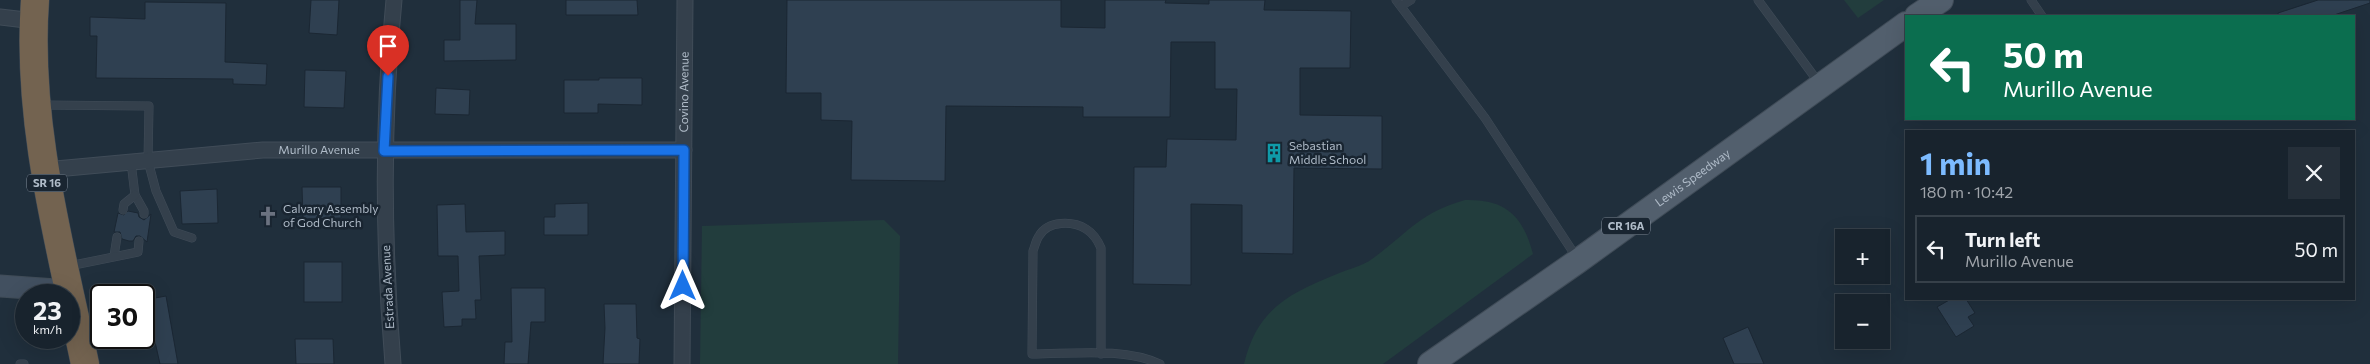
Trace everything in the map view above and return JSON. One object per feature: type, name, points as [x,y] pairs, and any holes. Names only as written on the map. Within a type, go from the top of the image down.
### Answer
[{"type":"highway","name":"SR 16","points":[[34,11],[36,105],[44,170],[85,364]]},
{"type":"main road","points":[[1918,15],[1941,0]]},
{"type":"main road","name":"Lewis Speedway","points":[[1430,364],[1578,261],[1905,25]]},
{"type":"street","name":"Estrada Avenue","points":[[393,364],[384,224],[384,151],[394,0]]},
{"type":"street","name":"Covino Avenue","points":[[682,364],[685,0]]},
{"type":"street","points":[[0,18],[34,11]]},
{"type":"street","name":"Murillo Avenue","points":[[44,170],[263,150],[684,150]]},
{"type":"street","points":[[0,286],[67,279]]},
{"type":"lane","points":[[1411,0],[1398,3],[1485,118],[1578,261]]},
{"type":"lane","points":[[1758,0],[1820,85]]},
{"type":"lane","points":[[2031,0],[2041,15]]},
{"type":"lane","points":[[36,105],[149,106],[148,161],[156,191],[174,232],[192,238]]},
{"type":"lane","points":[[131,162],[135,195],[144,214]]},
{"type":"lane","points":[[123,210],[124,204],[135,195]]},
{"type":"lane","points":[[1101,354],[1101,248],[1092,234],[1085,228],[1069,224],[1052,225],[1038,236],[1034,251],[1032,354],[1101,354],[1132,354],[1160,364]]},
{"type":"lane","points":[[114,256],[117,237]]},
{"type":"lane","points":[[67,279],[114,256],[138,252],[139,241]]},
{"type":"green space","points":[[1844,0],[1884,0],[1858,18]]},
{"type":"green space","points":[[1465,200],[1479,200],[1492,203],[1511,212],[1524,229],[1533,254],[1383,364],[1244,364],[1257,330],[1266,317],[1289,297],[1319,281],[1360,266],[1436,211]]},
{"type":"green space","points":[[884,220],[900,236],[898,364],[700,364],[702,226]]},
{"type":"building","points":[[311,0],[339,0],[337,35],[309,33]]},
{"type":"building","points":[[460,0],[477,0],[475,24],[516,24],[516,60],[444,61],[444,40],[460,40]]},
{"type":"building","points":[[566,0],[637,0],[638,15],[566,15]]},
{"type":"building","name":"Sebastian Middle School","points":[[787,0],[1061,0],[1061,27],[1105,28],[1105,0],[1166,0],[1165,3],[1209,4],[1209,0],[1265,0],[1264,10],[1351,11],[1350,68],[1300,68],[1300,115],[1382,116],[1382,169],[1294,168],[1293,254],[1242,253],[1242,205],[1191,204],[1191,285],[1133,284],[1134,167],[1166,167],[1167,139],[1236,140],[1237,89],[1215,89],[1215,42],[1171,42],[1170,117],[1083,117],[1083,107],[946,106],[945,181],[851,180],[852,121],[821,120],[821,93],[786,93]]},
{"type":"building","points":[[2318,0],[2370,0],[2370,3],[2334,15],[2278,15],[2278,13]]},
{"type":"building","points":[[145,2],[226,3],[225,62],[267,64],[266,85],[233,84],[233,79],[96,78],[97,36],[90,36],[90,17],[145,19]]},
{"type":"building","points":[[305,70],[346,71],[344,108],[304,107]]},
{"type":"building","points":[[599,78],[642,78],[642,105],[598,104],[598,113],[564,113],[564,80],[599,80]]},
{"type":"building","points":[[436,88],[470,90],[469,115],[435,114]]},
{"type":"building","points":[[302,187],[341,187],[341,218],[303,219]]},
{"type":"building","points":[[217,189],[218,223],[182,224],[180,191]]},
{"type":"building","points":[[588,203],[588,235],[544,235],[544,217],[555,217],[555,204]]},
{"type":"building","points":[[465,204],[466,232],[505,231],[505,255],[479,256],[481,300],[475,300],[476,319],[462,319],[462,326],[444,327],[442,292],[459,291],[458,256],[438,256],[437,205]]},
{"type":"building","points":[[128,211],[138,213],[139,217],[144,220],[151,214],[147,242],[140,236],[136,236],[133,241],[122,239],[120,232],[114,232],[118,213],[124,215]]},
{"type":"building","points":[[304,262],[342,262],[342,302],[304,302]]},
{"type":"building","points":[[511,288],[545,288],[545,322],[531,322],[528,364],[504,364],[505,342],[512,342]]},
{"type":"building","points":[[166,296],[178,364],[160,364],[155,342],[155,298]]},
{"type":"building","points":[[1949,300],[1967,300],[1975,313],[1968,317],[1974,326],[1956,337],[1937,307]]},
{"type":"building","points":[[604,304],[636,304],[637,338],[640,339],[639,364],[603,364]]},
{"type":"building","points":[[1748,327],[1764,364],[1734,364],[1723,338]]},
{"type":"building","points":[[295,339],[333,339],[334,364],[296,364]]},
{"type":"place","name":"Sebastian Middle School","points":[[1274,153]]},
{"type":"place","name":"Calvary Assembly of God Church","points":[[268,216]]},
{"type":"route","points":[[388,76],[384,151],[684,150],[683,286]]}]
